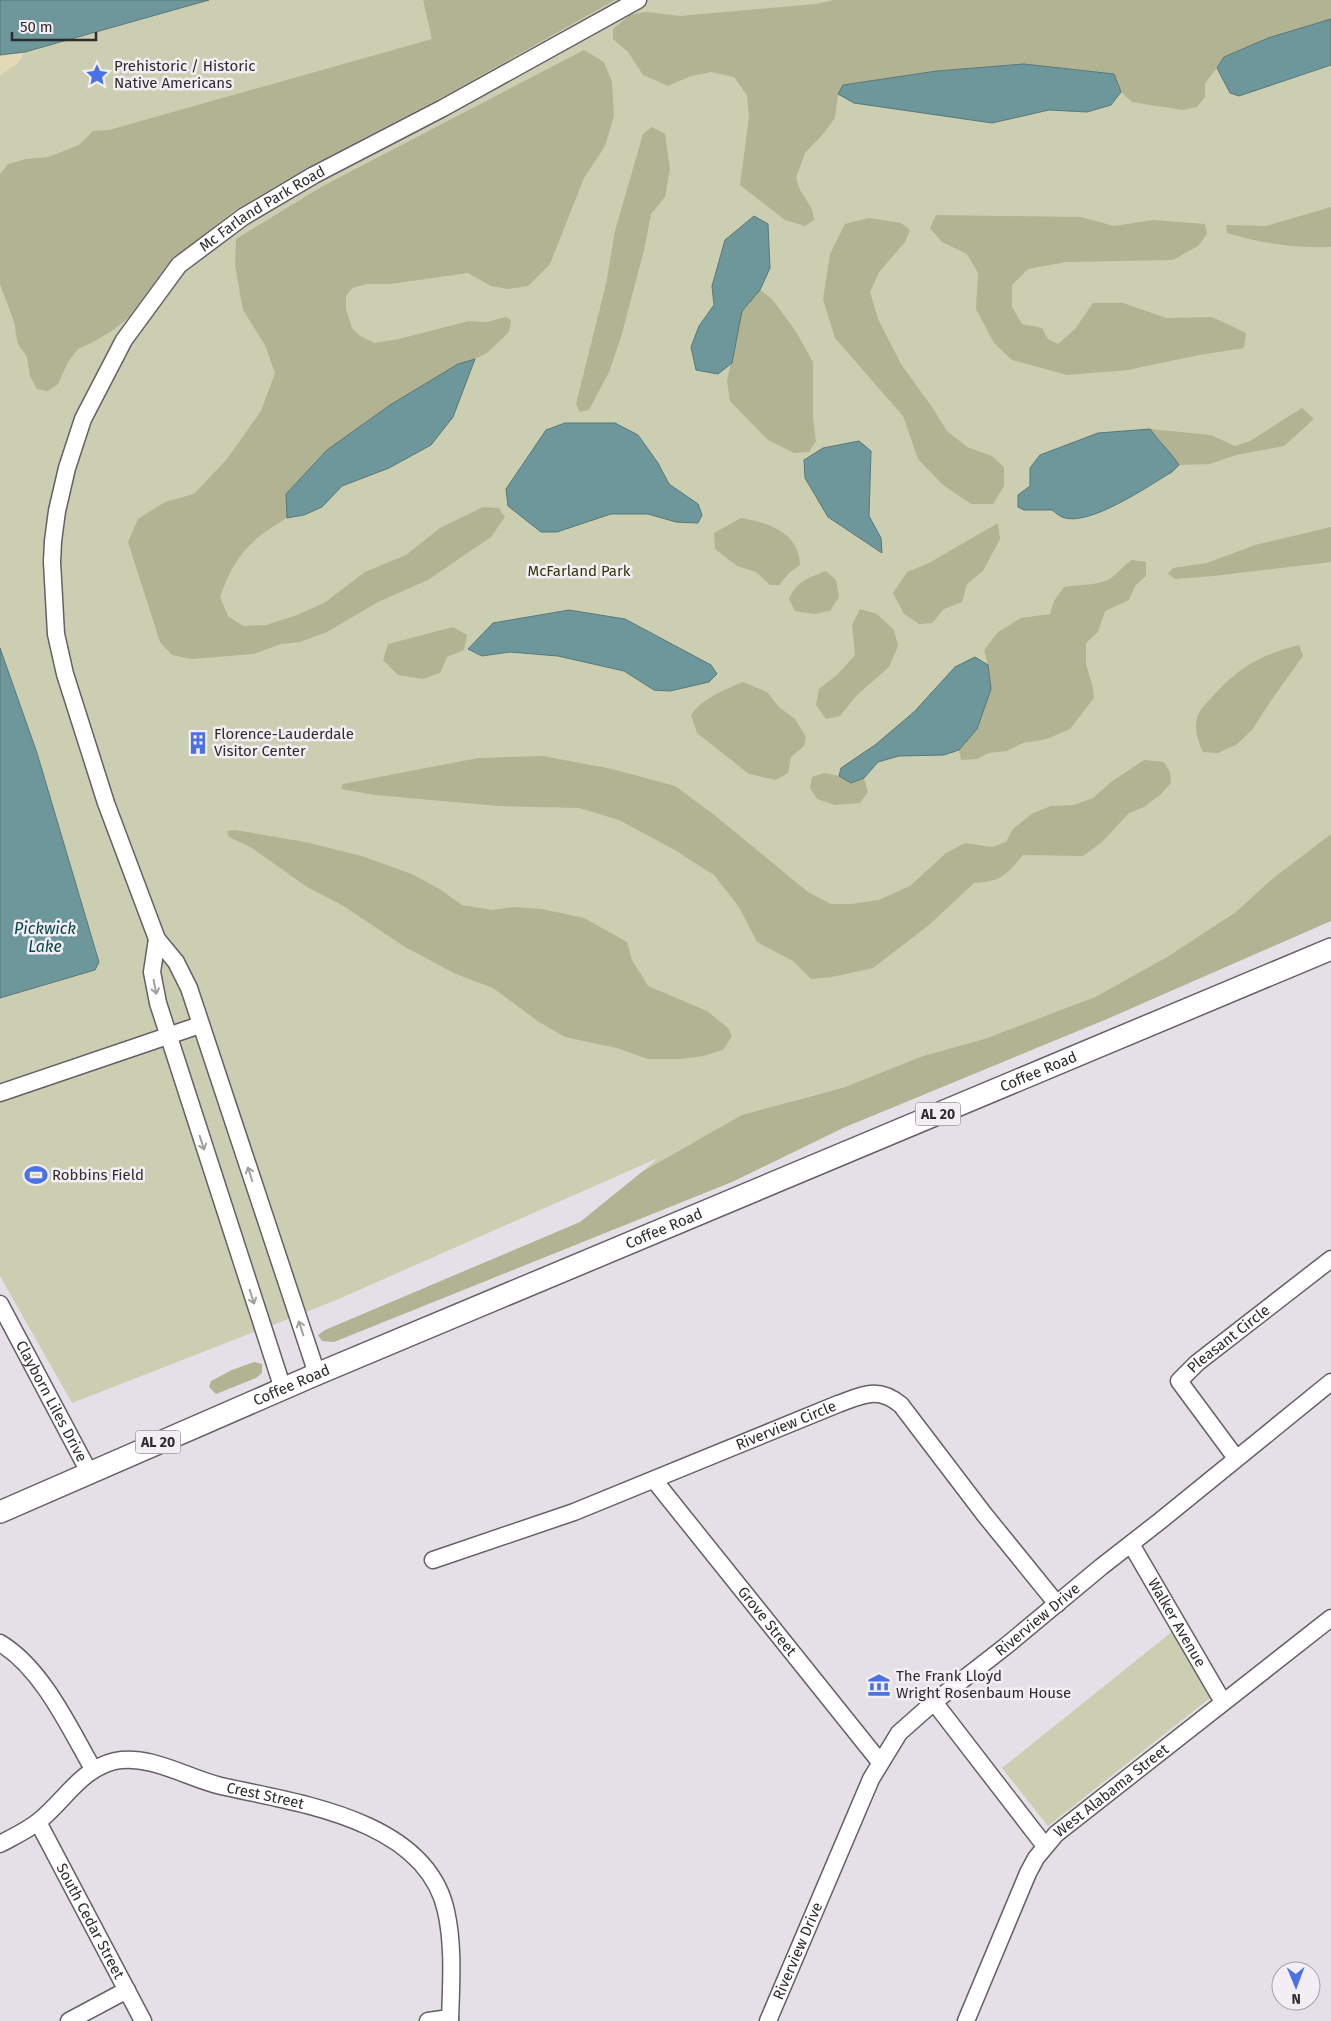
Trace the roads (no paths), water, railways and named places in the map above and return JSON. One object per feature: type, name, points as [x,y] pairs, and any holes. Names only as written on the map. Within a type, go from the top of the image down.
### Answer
[{"type":"main road","name":"Coffee Road","points":[[0,1512],[317,1374],[1331,949]]},
{"type":"street","name":"Mc Farland Park Road","points":[[157,939],[106,803],[65,674],[56,634],[52,562],[57,511],[67,468],[83,419],[124,340],[179,264],[243,218],[314,175],[443,108],[638,0]]},
{"type":"street","points":[[157,939],[176,962],[189,988],[317,1374]]},
{"type":"street","points":[[157,939],[152,972],[167,1036],[283,1389]]},
{"type":"street","points":[[0,1093],[200,1025]]},
{"type":"street","name":"Pleasant Circle","points":[[1236,1458],[1179,1381],[1197,1363],[1331,1258]]},
{"type":"street","name":"Clayborn Liles Drive","points":[[0,1304],[89,1472]]},
{"type":"street","name":"Riverview Drive","points":[[768,2021],[852,1823],[880,1762],[899,1733],[934,1702],[1331,1382]]},
{"type":"street","name":"Riverview Circle","points":[[433,1560],[574,1512],[863,1395],[878,1393],[891,1397],[901,1405],[984,1514],[1057,1604]]},
{"type":"street","name":"Grove Street","points":[[654,1480],[880,1762]]},
{"type":"street","name":"Walker Avenue","points":[[1131,1544],[1223,1702]]},
{"type":"street","name":"West Alabama Street","points":[[966,2021],[1028,1873],[1045,1846],[1056,1834],[1331,1618]]},
{"type":"street","points":[[0,1643],[24,1663],[33,1674],[57,1707],[93,1769],[38,1822],[0,1844]]},
{"type":"street","points":[[934,1702],[1045,1846]]},
{"type":"street","name":"Crest Street","points":[[93,1769],[129,1759],[156,1764],[193,1778],[311,1807],[350,1820],[400,1843],[411,1852],[428,1873],[436,1885],[446,1910],[450,1938],[450,2019]]},
{"type":"street","name":"South Cedar Street","points":[[38,1822],[144,2021]]},
{"type":"street","points":[[68,2021],[127,1990]]},
{"type":"street","points":[[428,2021],[450,2019]]},
{"type":"water","points":[[0,0],[209,0],[25,52],[0,55]]},
{"type":"water","points":[[1331,19],[1331,65],[1239,96],[1230,93],[1217,68],[1224,57],[1268,38]]},
{"type":"water","points":[[1024,64],[1114,74],[1121,92],[1111,105],[1087,112],[1049,110],[992,123],[854,103],[838,94],[843,85],[937,71]]},
{"type":"water","points":[[754,216],[768,224],[770,268],[760,290],[742,311],[732,363],[718,374],[696,370],[691,347],[699,326],[714,305],[712,286],[725,240]]},
{"type":"water","points":[[475,359],[453,417],[431,445],[389,468],[342,486],[322,507],[304,515],[287,518],[286,494],[327,450],[390,405],[458,364]]},
{"type":"water","points":[[565,423],[615,423],[638,435],[658,463],[669,484],[698,504],[702,515],[698,523],[676,522],[648,514],[611,514],[557,532],[541,532],[508,506],[506,489],[546,430]]},
{"type":"water","points":[[1150,429],[1179,465],[1172,472],[1134,495],[1087,517],[1073,519],[1062,517],[1052,510],[1024,510],[1018,507],[1018,495],[1030,486],[1030,468],[1040,455],[1098,433]]},
{"type":"water","points":[[859,441],[871,451],[869,516],[881,538],[882,553],[828,517],[805,478],[804,460],[823,448]]},
{"type":"water","points":[[569,610],[625,619],[711,665],[717,674],[709,682],[670,691],[654,690],[624,671],[558,656],[510,652],[482,656],[468,649],[493,623]]},
{"type":"water","name":"Pickwick Lake","points":[[0,648],[37,753],[99,962],[95,970],[0,998]]},
{"type":"water","points":[[975,657],[988,665],[991,689],[977,729],[959,750],[944,755],[899,756],[878,762],[864,778],[851,783],[839,776],[841,768],[875,745],[914,712],[955,667]]},
{"type":"place","name":"Prehistoric / Historic Native Americans","points":[[97,75]]},
{"type":"place","name":"Florence-Lauderdale Visitor Center","points":[[198,743]]},
{"type":"place","name":"Robbins Field","points":[[36,1175]]},
{"type":"place","name":"The Frank Lloyd Wright Rosenbaum House","points":[[879,1685]]},
{"type":"park label","name":"McFarland Park","points":[[579,571]]}]
